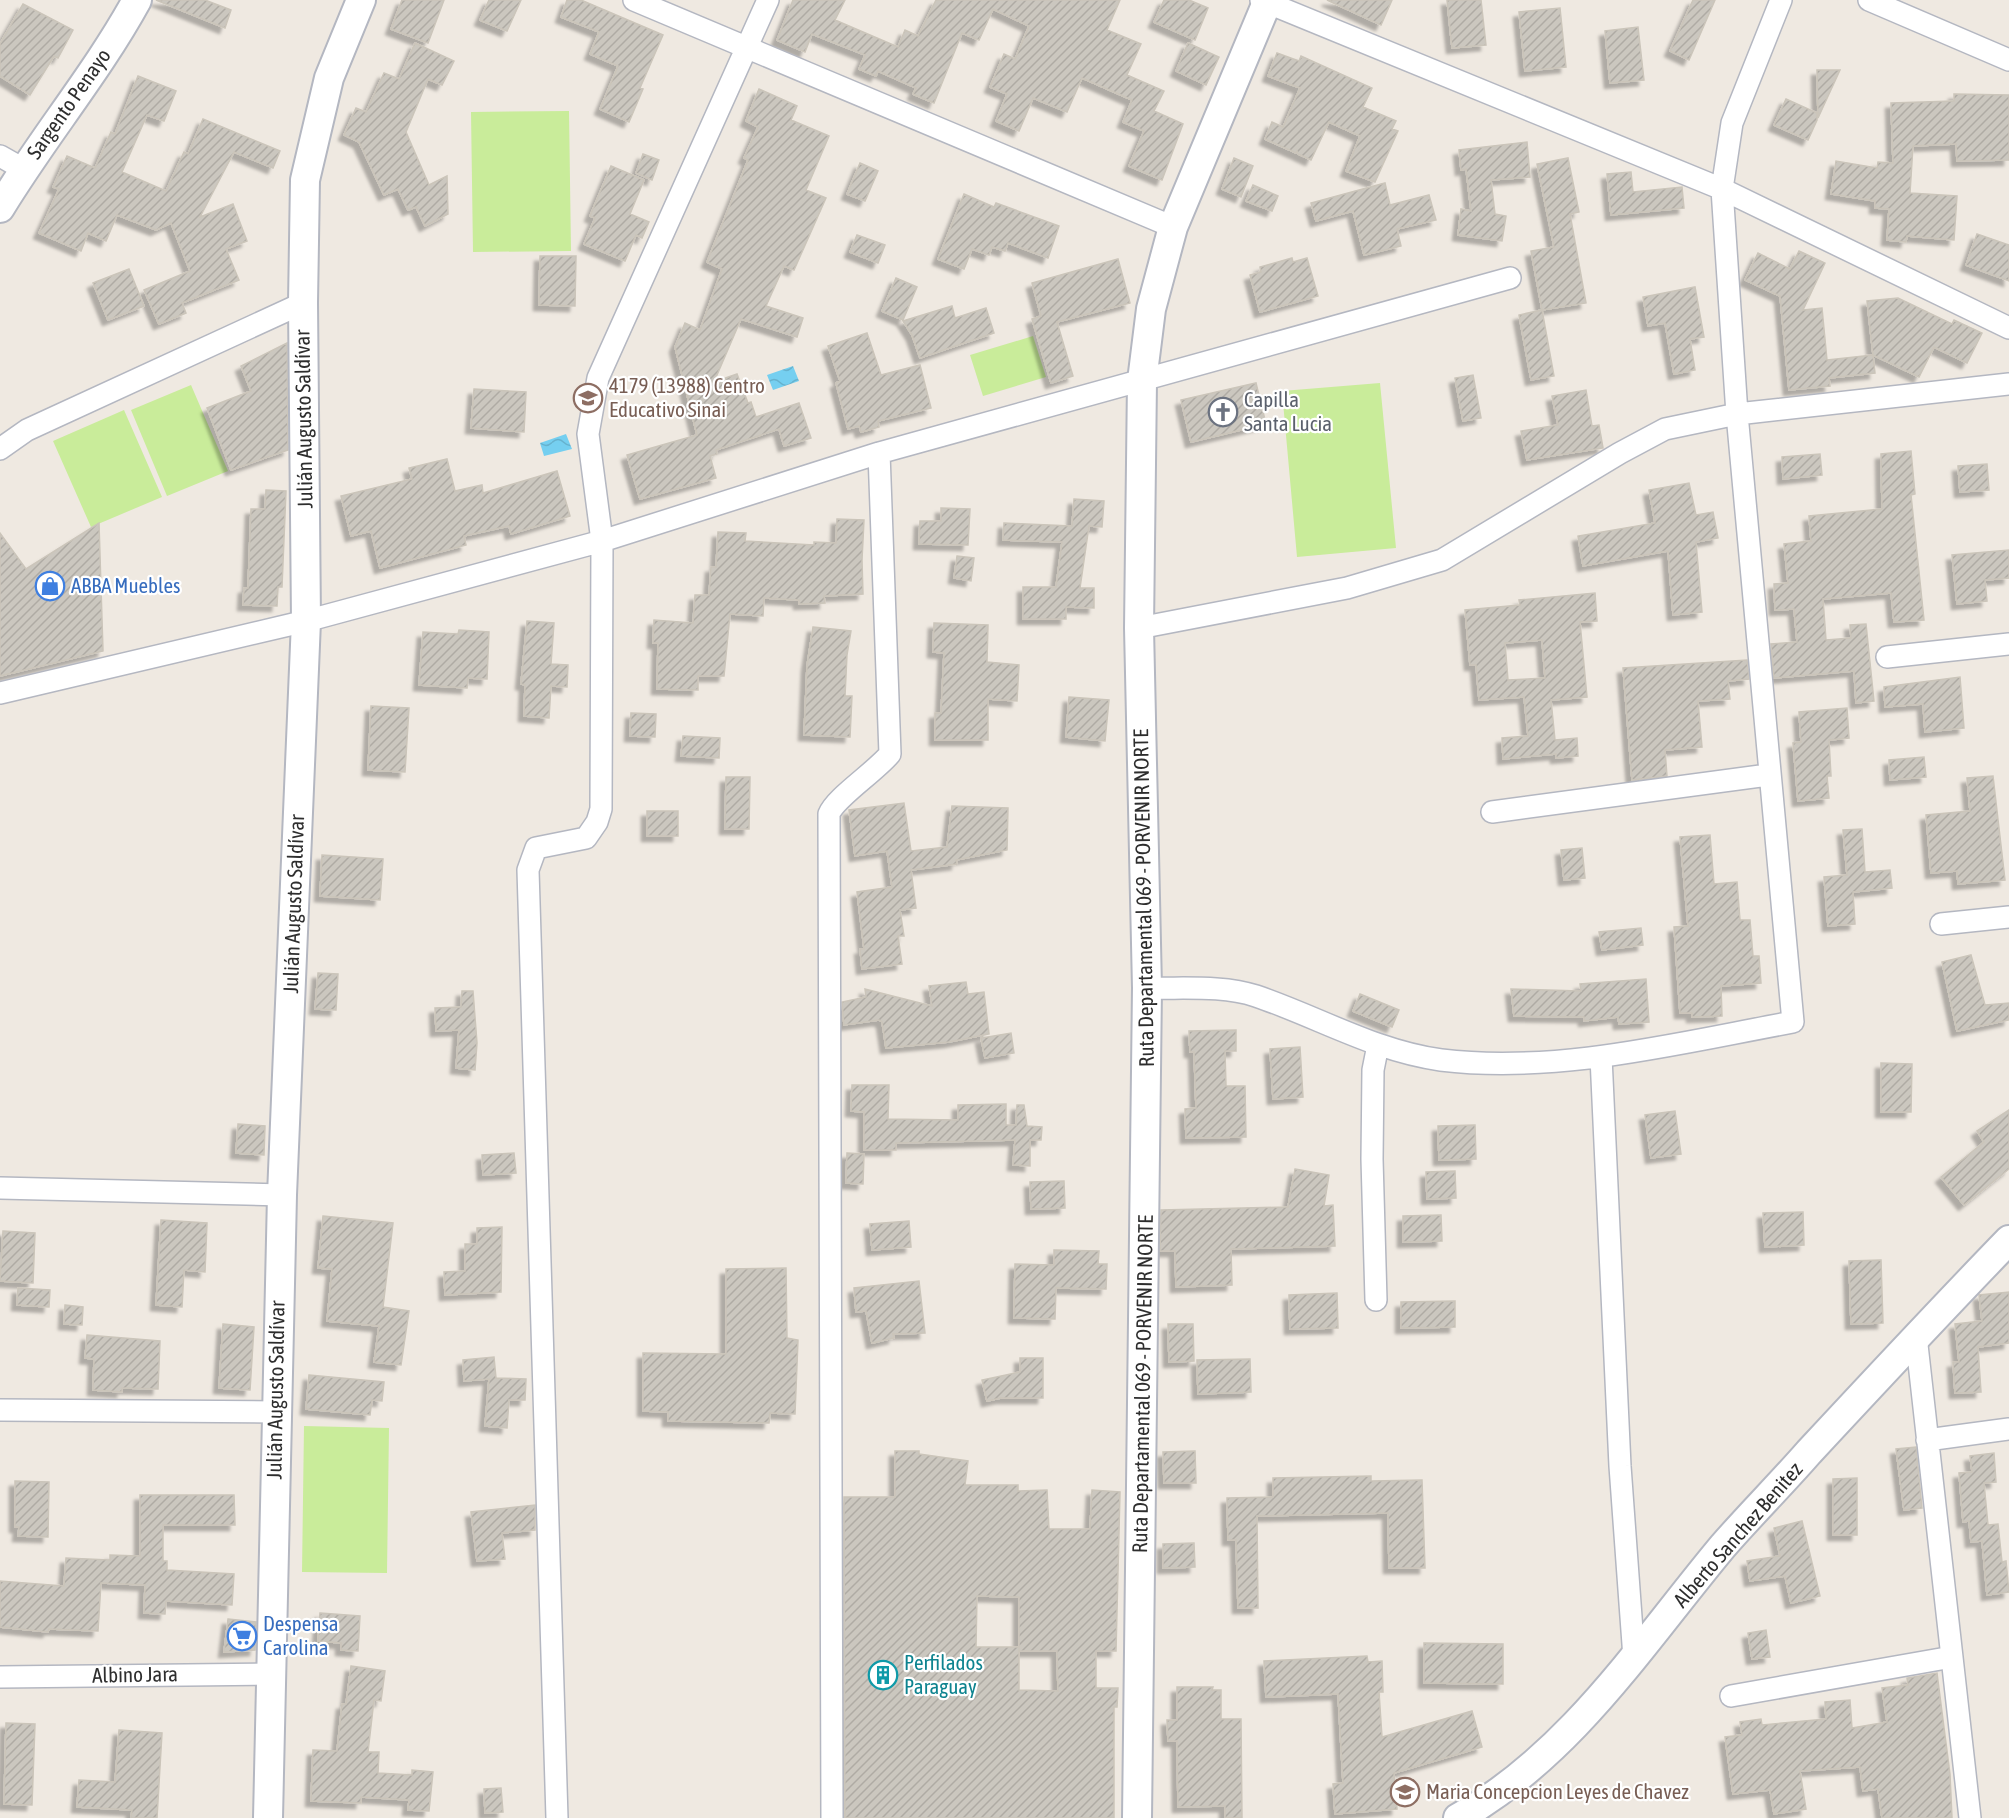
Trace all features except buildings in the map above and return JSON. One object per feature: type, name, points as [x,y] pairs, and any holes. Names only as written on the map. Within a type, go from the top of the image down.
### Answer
[{"type":"street","name":"Sargento Penayo","points":[[0,208],[12,162],[115,40],[137,0]]},
{"type":"street","name":"Julián Augusto Saldívar","points":[[268,1818],[275,1412],[306,621],[303,303],[305,180],[316,124],[329,78],[361,0]]},
{"type":"street","points":[[634,0],[1173,227]]},
{"type":"street","points":[[557,1818],[528,870],[536,848],[586,838],[597,822],[601,809],[602,541],[588,434],[598,378],[768,0]]},
{"type":"street","points":[[1147,988],[1228,991],[1255,996],[1378,1045],[1440,1059],[1502,1062],[1601,1057],[1793,1022],[1768,775],[1737,414],[1722,189],[1732,123],[1781,0]]},
{"type":"street","points":[[1869,0],[2009,60]]},
{"type":"street","points":[[1266,1],[1722,189],[2009,328]]},
{"type":"street","name":"Ruta Departamental 069 - PORVENIR NORTE","points":[[1137,1818],[1147,988],[1140,628],[1142,381],[1151,309],[1173,227],[1266,1]]},
{"type":"street","points":[[0,693],[306,621],[602,541],[879,453],[1510,278]]},
{"type":"street","points":[[0,449],[27,430],[303,303]]},
{"type":"street","points":[[1140,628],[1347,588],[1442,560],[1620,453],[1665,429],[1737,414],[2009,384]]},
{"type":"street","points":[[832,1818],[829,814],[832,805],[875,771],[890,754],[879,453]]},
{"type":"street","points":[[1887,657],[2009,644]]},
{"type":"street","points":[[1492,812],[1768,775]]},
{"type":"street","points":[[1941,924],[2009,917]]},
{"type":"street","points":[[1376,1300],[1372,1159],[1373,1070],[1378,1045]]},
{"type":"street","points":[[1601,1057],[1620,1466],[1634,1658]]},
{"type":"street","points":[[0,1188],[282,1195]]},
{"type":"street","name":"Alberto Sanchez Benitez","points":[[1458,1818],[1482,1805],[1539,1759],[1608,1691],[1724,1546],[1916,1336],[2009,1240]]},
{"type":"street","points":[[1916,1336],[1970,1818]]},
{"type":"street","points":[[0,1410],[275,1412]]},
{"type":"street","points":[[1928,1440],[2009,1429]]},
{"type":"street","points":[[1731,1695],[1952,1657]]},
{"type":"street","name":"Albino Jara","points":[[0,1677],[271,1674]]},
{"type":"green space","points":[[569,111],[571,251],[473,252],[471,112]]},
{"type":"green space","points":[[1033,336],[1046,377],[983,396],[970,355]]},
{"type":"green space","points":[[1380,383],[1396,548],[1297,557],[1282,391]]},
{"type":"green space","points":[[191,385],[228,471],[167,496],[131,410]]},
{"type":"green space","points":[[124,410],[162,497],[91,527],[53,441]]},
{"type":"green space","points":[[304,1426],[389,1428],[387,1573],[302,1572]]},
{"type":"water","points":[[793,366],[799,381],[773,390],[767,375]]},
{"type":"water","points":[[566,434],[572,449],[544,456],[540,443]]},
{"type":"place","name":"4179 (13988) Centro Educativo Sinai","points":[[588,398]]},
{"type":"place","name":"Capilla Santa Lucia","points":[[1223,412]]},
{"type":"place","name":"ABBA Muebles","points":[[50,586]]},
{"type":"place","name":"Despensa Carolina","points":[[242,1636]]},
{"type":"place","name":"Perfilados Paraguay","points":[[883,1675]]},
{"type":"place","name":"Maria Concepcion Leyes de Chavez","points":[[1405,1792]]}]
